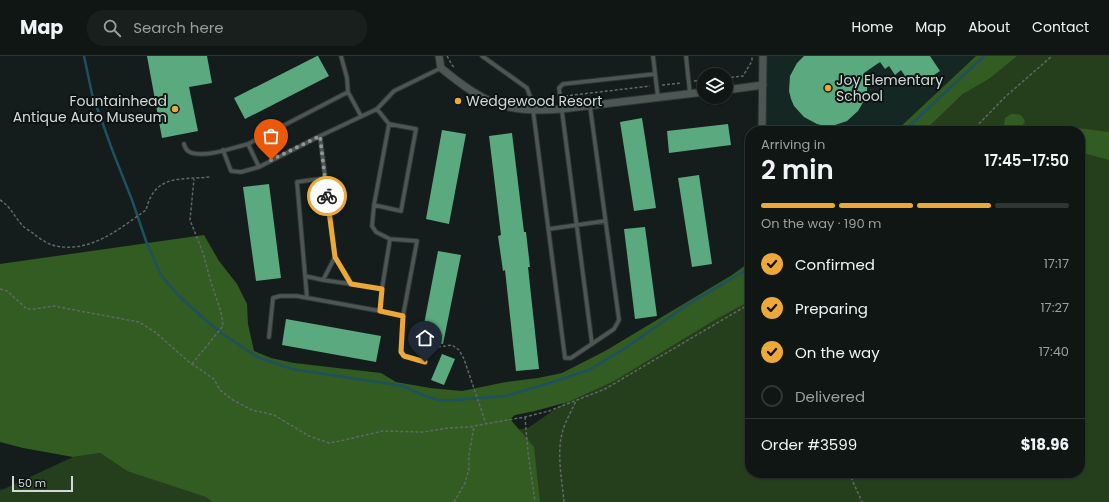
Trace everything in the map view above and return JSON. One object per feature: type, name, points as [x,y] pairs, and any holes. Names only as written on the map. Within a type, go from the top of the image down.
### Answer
[{"type":"street","points":[[440,56],[441,68],[472,92],[496,104],[514,109],[561,109],[697,93]]},
{"type":"street","points":[[762,126],[763,56]]},
{"type":"street","points":[[733,89],[763,85]]},
{"type":"lane","points":[[342,56],[347,78],[348,92],[361,116]]},
{"type":"lane","points":[[482,56],[527,88],[532,102],[565,358],[571,358],[614,329],[619,320],[590,106]]},
{"type":"lane","points":[[653,56],[658,98]]},
{"type":"lane","points":[[686,56],[690,94]]},
{"type":"lane","points":[[223,150],[231,171],[241,172],[259,167],[377,109],[394,90],[441,68]]},
{"type":"lane","points":[[592,344],[559,88],[563,84],[655,74]]},
{"type":"lane","points":[[184,144],[191,153],[206,154],[248,144],[348,92]]},
{"type":"lane","points":[[374,205],[401,211],[416,129],[389,124],[377,109]]},
{"type":"lane","points":[[389,124],[374,205],[372,226],[376,232],[390,239],[417,241],[403,316],[401,352],[404,356],[425,362]]},
{"type":"lane","points":[[320,136],[335,257],[351,284]]},
{"type":"lane","points":[[248,144],[259,167]]},
{"type":"lane","points":[[307,298],[297,182],[325,178]]},
{"type":"lane","points":[[549,229],[606,221]]},
{"type":"lane","points":[[380,311],[390,239]]},
{"type":"lane","points":[[323,280],[335,257]]},
{"type":"lane","points":[[305,276],[382,289]]},
{"type":"lane","points":[[269,337],[273,298],[280,296],[297,296],[403,316]]},
{"type":"path","points":[[733,77],[743,76],[752,61],[752,56]]},
{"type":"path","points":[[977,126],[1005,97],[1052,56]]},
{"type":"path","points":[[0,200],[6,204],[22,225],[38,237],[52,245],[68,247],[91,244],[112,234],[146,210],[149,200],[156,188],[164,182],[210,177]]},
{"type":"path","points":[[192,364],[223,326],[221,312],[203,253],[190,220],[194,179]]},
{"type":"path","points":[[0,289],[7,290],[27,309],[53,306],[139,322],[155,332],[192,364],[214,379],[220,390],[233,400],[252,410],[274,415],[309,436],[329,443],[340,442],[383,431],[424,432],[474,426],[549,411],[605,389],[745,307]]},
{"type":"path","points":[[438,347],[452,345],[459,350],[464,359],[482,408],[486,424]]},
{"type":"path","points":[[564,502],[560,443],[563,429],[576,400]]},
{"type":"path","points":[[525,417],[535,502]]},
{"type":"path","points":[[454,502],[465,483],[474,426]]},
{"type":"path","points":[[852,478],[862,502]]},
{"type":"shaded area","points":[[763,56],[984,56],[909,126],[762,126]]},
{"type":"green space","points":[[976,56],[1017,56],[990,78],[963,94],[929,126],[901,126]]},
{"type":"green space","points":[[1005,56],[1109,56],[1109,502],[0,502],[0,490],[73,457],[100,453],[127,471],[253,468],[528,428],[571,398],[745,289],[745,478],[1085,478],[1085,126],[928,126]]},
{"type":"green space","points":[[1011,114],[1018,114],[1023,117],[1025,122],[1022,126],[1006,126],[1004,125],[1005,118]]},
{"type":"green space","points":[[1055,125],[1063,126],[1035,126]]},
{"type":"green space","points":[[1085,129],[1109,132],[1109,160],[1085,153]]},
{"type":"green space","points":[[204,235],[219,261],[237,284],[247,304],[248,324],[254,351],[271,358],[294,363],[381,373],[396,382],[430,388],[462,391],[562,373],[605,351],[732,275],[745,266],[745,304],[718,318],[614,381],[568,402],[515,415],[510,419],[534,447],[540,502],[213,502],[206,497],[127,471],[100,453],[73,457],[23,448],[0,442],[0,264]]},
{"type":"building","name":"Fountainhead Antique Auto Museum","points":[[147,56],[207,56],[212,83],[189,87],[198,131],[162,138]]},
{"type":"building","points":[[317,56],[329,76],[245,119],[234,98]]},
{"type":"building","name":"Joy Elementary School","points":[[804,56],[930,56],[940,71],[922,83],[918,78],[914,81],[911,77],[907,79],[901,70],[895,75],[889,66],[885,69],[880,62],[864,73],[867,84],[867,92],[858,111],[847,121],[832,126],[825,126],[817,124],[804,117],[794,106],[791,99],[789,91],[790,76],[797,63]]},
{"type":"building","points":[[642,118],[656,208],[634,211],[620,122]]},
{"type":"building","points":[[728,124],[731,145],[669,153],[667,131]]},
{"type":"building","points":[[442,130],[466,134],[449,224],[426,219]]},
{"type":"building","points":[[512,133],[524,232],[526,232],[530,267],[528,267],[539,369],[516,371],[505,270],[503,271],[498,236],[501,235],[489,136]]},
{"type":"building","points":[[699,175],[712,264],[692,267],[678,178]]},
{"type":"building","points":[[269,184],[281,278],[256,281],[243,187]]},
{"type":"building","points":[[645,227],[657,316],[635,319],[624,229]]},
{"type":"building","points":[[438,251],[461,255],[443,344],[421,340]]},
{"type":"building","points":[[286,319],[381,336],[376,362],[282,345]]},
{"type":"building","points":[[442,354],[455,359],[444,385],[431,380]]},
{"type":"waterway","points":[[84,56],[92,94],[146,241],[161,275],[179,296],[218,331],[257,357],[292,369],[403,386],[425,396],[442,401],[506,396],[589,370],[627,347],[687,305],[745,271]]},
{"type":"waterway","points":[[909,126],[984,56]]},
{"type":"way so far","points":[[271,160],[320,136],[327,196]]},
{"type":"place","name":"Joy Elementary School","points":[[828,88]]},
{"type":"place","name":"Wedgewood Resort","points":[[458,101]]},
{"type":"place","name":"Fountainhead Antique Auto Museum","points":[[175,109]]},
{"type":"route","points":[[327,196],[335,257],[351,284],[382,289],[380,311],[403,316],[401,352],[404,356],[425,362]]}]
